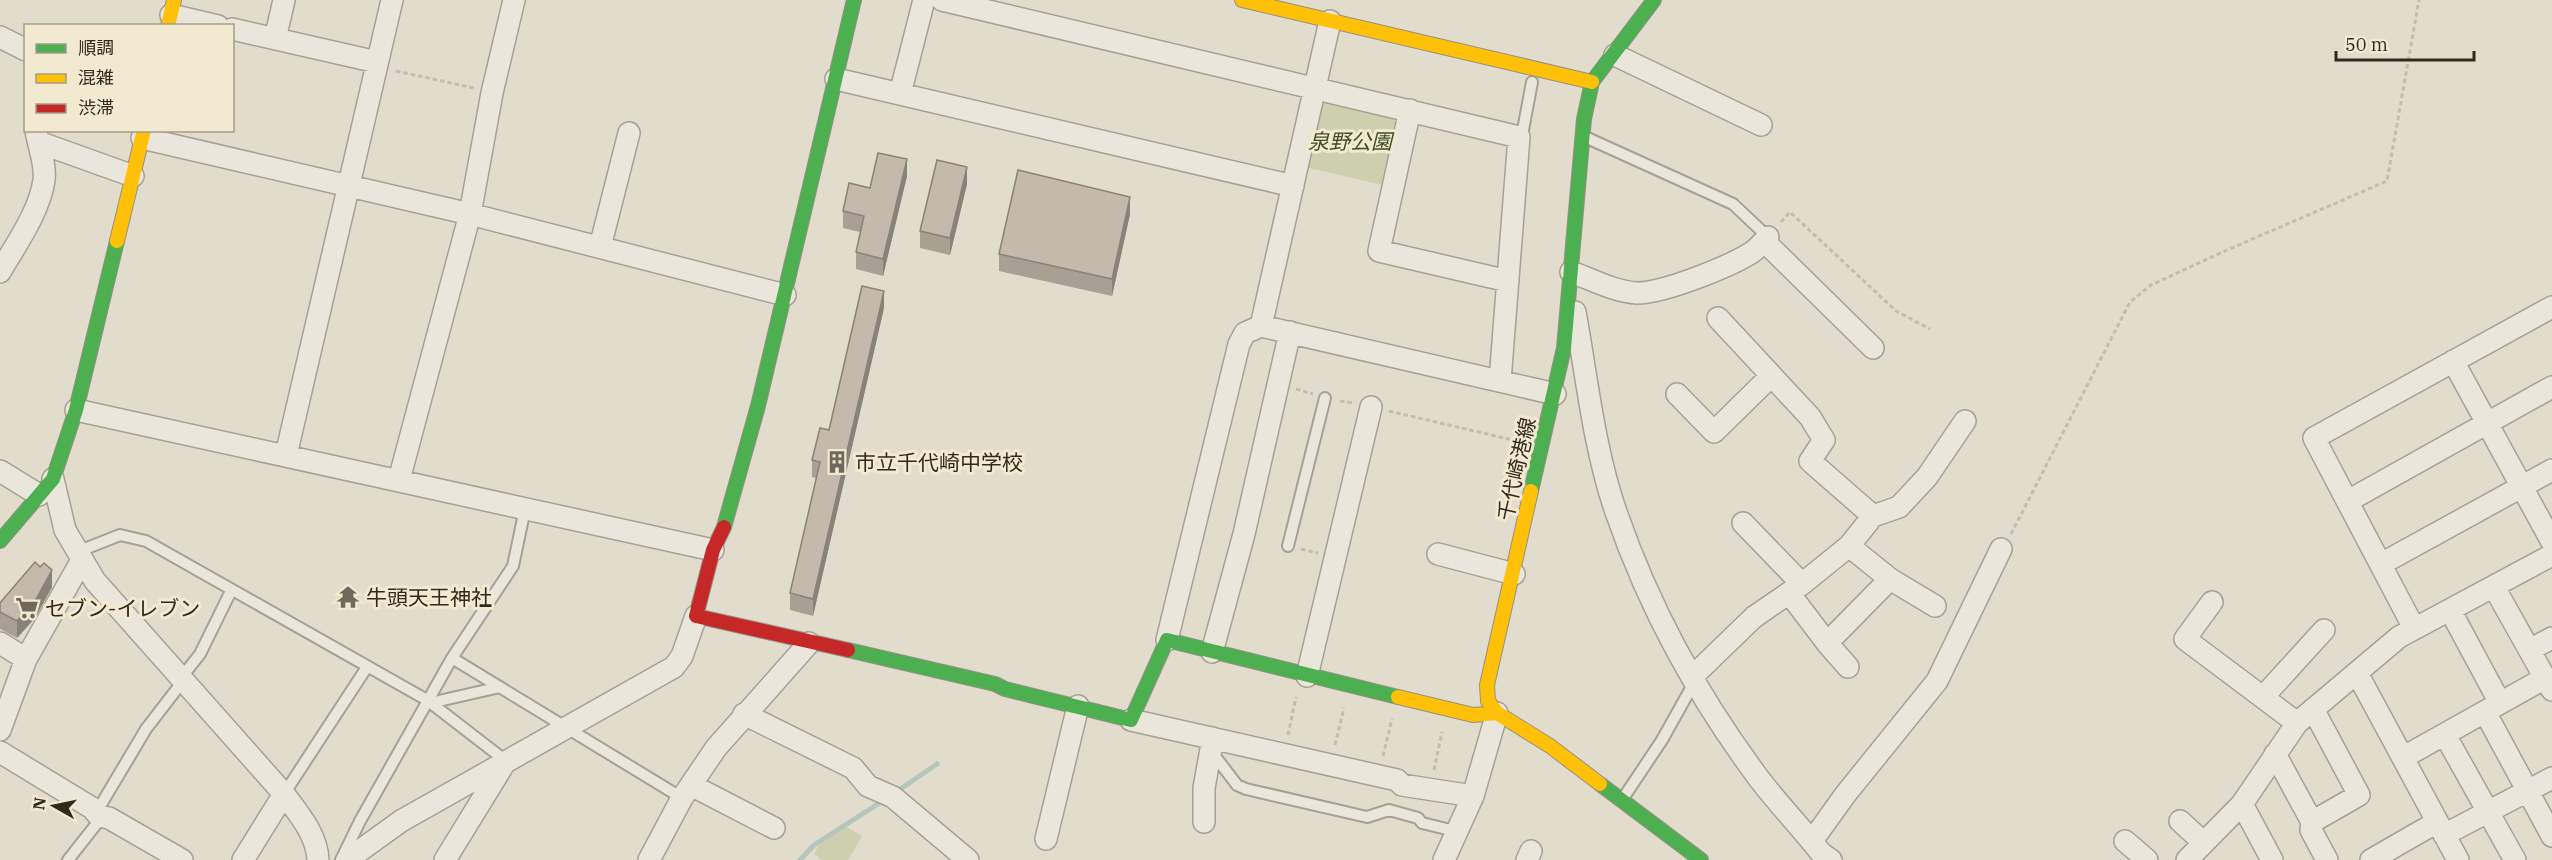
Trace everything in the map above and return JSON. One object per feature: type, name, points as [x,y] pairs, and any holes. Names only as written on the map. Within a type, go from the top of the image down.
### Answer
[{"type":"street","points":[[275,39],[284,0]]},
{"type":"street","points":[[286,455],[392,0]]},
{"type":"street","points":[[399,480],[470,214],[492,93],[514,0]]},
{"type":"street","points":[[347,860],[401,821],[674,667],[682,656],[696,616],[713,550],[728,517],[785,295],[854,0]]},
{"type":"street","points":[[900,94],[924,0]]},
{"type":"street","points":[[942,0],[1519,137],[1500,381]]},
{"type":"street","points":[[1242,0],[1592,82]]},
{"type":"street","name":"千代崎港線","points":[[1497,713],[1488,701],[1487,684],[1564,348],[1582,135],[1592,82],[1615,55],[1654,0]]},
{"type":"street","points":[[171,13],[211,24]]},
{"type":"street","points":[[1261,326],[1330,21]]},
{"type":"street","points":[[234,29],[377,64]]},
{"type":"street","points":[[0,37],[24,49]]},
{"type":"street","points":[[1615,55],[1761,125]]},
{"type":"street","points":[[836,79],[1293,186]]},
{"type":"street","points":[[1410,110],[1379,251],[1508,281]]},
{"type":"street","points":[[600,247],[629,133]]},
{"type":"street","points":[[0,541],[46,488],[76,410],[143,134],[348,187],[470,214],[785,295]]},
{"type":"street","points":[[38,137],[133,176]]},
{"type":"street","points":[[0,272],[30,221],[44,180],[38,137]]},
{"type":"street","points":[[1831,860],[1810,848],[1758,777],[1694,679],[1656,614],[1615,511],[1598,443],[1570,276],[1638,293],[1713,273],[1752,253],[1766,239],[1873,348]]},
{"type":"street","points":[[2414,628],[2314,438],[2552,307]]},
{"type":"street","points":[[1718,318],[1810,417],[1824,440],[1810,461],[1873,516]]},
{"type":"street","points":[[1131,720],[1167,640],[1239,344],[1245,333],[1261,326],[1555,394]]},
{"type":"street","points":[[1212,652],[1244,534],[1290,332]]},
{"type":"street","points":[[2453,361],[2552,542]]},
{"type":"street","points":[[1677,394],[1714,432],[1771,376]]},
{"type":"street","points":[[2348,501],[2552,387]]},
{"type":"street","points":[[1304,675],[1371,406]]},
{"type":"street","points":[[76,410],[713,550]]},
{"type":"street","points":[[1694,679],[1754,617],[1796,589],[1849,546],[1873,516],[1899,507],[1927,477],[1965,421]]},
{"type":"street","points":[[2381,564],[2552,470]]},
{"type":"street","points":[[0,471],[46,488],[65,530],[95,581],[284,794],[307,826],[318,851],[318,860]]},
{"type":"street","points":[[1743,523],[1796,589],[1827,644],[1848,667]]},
{"type":"street","points":[[1849,546],[1890,579],[1935,606]]},
{"type":"street","points":[[1810,848],[1845,795],[1937,681],[2001,549]]},
{"type":"street","points":[[1438,554],[1514,574]]},
{"type":"street","points":[[2187,860],[2242,804],[2275,754],[2305,716],[2399,637],[2552,555]]},
{"type":"street","points":[[0,730],[26,659],[79,556]]},
{"type":"street","points":[[1827,644],[1890,579]]},
{"type":"street","points":[[2404,757],[2493,708],[2549,684],[2494,587]]},
{"type":"street","points":[[2212,602],[2185,639],[2263,697],[2305,716],[2359,795],[2313,822]]},
{"type":"street","points":[[2450,610],[2526,791],[2552,836]]},
{"type":"street","points":[[696,616],[994,684],[1005,689],[1131,720],[1211,744],[1284,754],[1397,780],[1402,785],[1473,796]]},
{"type":"street","points":[[2263,697],[2324,630]]},
{"type":"street","points":[[2531,649],[2552,638]]},
{"type":"street","points":[[1167,640],[1473,715],[1497,713],[1550,746],[1701,860]]},
{"type":"street","points":[[0,643],[26,659]]},
{"type":"street","points":[[649,860],[686,791],[744,714],[809,643]]},
{"type":"street","points":[[2357,673],[2458,860]]},
{"type":"street","points":[[1046,839],[1078,706]]},
{"type":"street","points":[[1444,860],[1459,832],[1473,796],[1497,713]]},
{"type":"street","points":[[744,714],[853,768],[868,786],[893,797],[968,860]]},
{"type":"street","points":[[2445,735],[2515,860]]},
{"type":"street","points":[[1204,822],[1204,789],[1211,744]]},
{"type":"street","points":[[0,752],[92,808],[99,815],[109,818],[182,860]]},
{"type":"street","points":[[2275,754],[2313,822],[2311,830],[2327,860]]},
{"type":"street","points":[[445,860],[506,760]]},
{"type":"street","points":[[2371,860],[2441,829],[2488,812],[2552,778]]},
{"type":"street","points":[[686,791],[774,828]]},
{"type":"street","points":[[243,860],[284,794]]},
{"type":"street","points":[[2242,804],[2272,860]]},
{"type":"street","points":[[2180,821],[2204,843]]},
{"type":"street","points":[[2125,842],[2147,860]]},
{"type":"lane","points":[[1519,137],[1523,130],[1532,82]]},
{"type":"lane","points":[[1582,135],[1733,204],[1766,239]]},
{"type":"lane","points":[[1288,546],[1325,398]]},
{"type":"lane","points":[[340,860],[452,658],[513,566],[525,509]]},
{"type":"lane","points":[[79,556],[120,535],[146,541],[429,702],[506,760]]},
{"type":"lane","points":[[68,860],[99,815],[146,729],[200,654],[231,591]]},
{"type":"lane","points":[[452,658],[566,728],[686,791]]},
{"type":"lane","points":[[284,794],[367,667]]},
{"type":"lane","points":[[1622,801],[1662,740],[1694,679]]},
{"type":"lane","points":[[429,702],[500,687]]},
{"type":"lane","points":[[1211,744],[1237,784],[1246,789],[1367,817],[1389,810],[1418,818],[1422,823],[1459,832]]},
{"type":"path","points":[[2001,549],[2007,542],[2055,444],[2130,302],[2151,285],[2387,181],[2419,0]]},
{"type":"path","points":[[377,64],[492,93]]},
{"type":"path","points":[[1766,239],[1790,212],[1896,310],[1930,330]]},
{"type":"path","points":[[1278,384],[1325,398],[1371,406],[1543,447]]},
{"type":"path","points":[[1284,754],[1304,675]]},
{"type":"path","points":[[1331,765],[1349,685]]},
{"type":"path","points":[[1378,776],[1398,697]]},
{"type":"path","points":[[1429,789],[1447,709]]},
{"type":"green space","name":"泉野公園","points":[[1330,99],[1394,114],[1400,123],[1387,186],[1305,167],[1319,107]]},
{"type":"green space","points":[[845,826],[862,836],[848,860],[822,860],[814,854],[819,845]]},
{"type":"building","points":[[878,153],[907,159],[883,259],[856,252],[864,216],[843,211],[849,183],[870,188]]},
{"type":"building","points":[[937,160],[967,167],[950,238],[920,231]]},
{"type":"building","points":[[1018,170],[1130,197],[1112,279],[999,254]]},
{"type":"building","name":"市立千代崎中学校","points":[[862,286],[884,291],[813,599],[790,593],[820,462],[812,460],[820,428],[829,430]]},
{"type":"building","points":[[35,562],[40,567],[44,563],[52,570],[35,601],[17,621],[0,612],[0,603]]},
{"type":"waterway","points":[[899,790],[937,764]]},
{"type":"waterway","points":[[800,860],[814,845],[881,802]]},
{"type":"traffic: fast","points":[[724,527],[758,406],[854,0]]},
{"type":"traffic: fast","points":[[1531,491],[1564,348],[1584,119],[1592,82],[1654,0]]},
{"type":"traffic: fast","points":[[0,541],[53,479],[76,410],[117,241]]},
{"type":"traffic: fast","points":[[848,650],[995,684],[1005,689],[1131,720],[1167,640],[1398,697]]},
{"type":"traffic: fast","points":[[1600,784],[1701,860]]},
{"type":"traffic: slow","points":[[168,24],[174,0]]},
{"type":"traffic: slow","points":[[1242,0],[1592,82]]},
{"type":"traffic: slow","points":[[117,241],[144,132]]},
{"type":"traffic: slow","points":[[1531,491],[1487,685],[1488,701],[1497,713],[1550,746],[1600,784]]},
{"type":"traffic: slow","points":[[1398,697],[1473,715],[1497,713]]},
{"type":"traffic: jam","points":[[724,527],[713,550],[696,616],[848,650]]},
{"type":"place","name":"市立千代崎中学校","points":[[837,462]]},
{"type":"place","name":"牛頭天王神社","points":[[348,597]]},
{"type":"place","name":"セブン-イレブン","points":[[27,608]]}]
